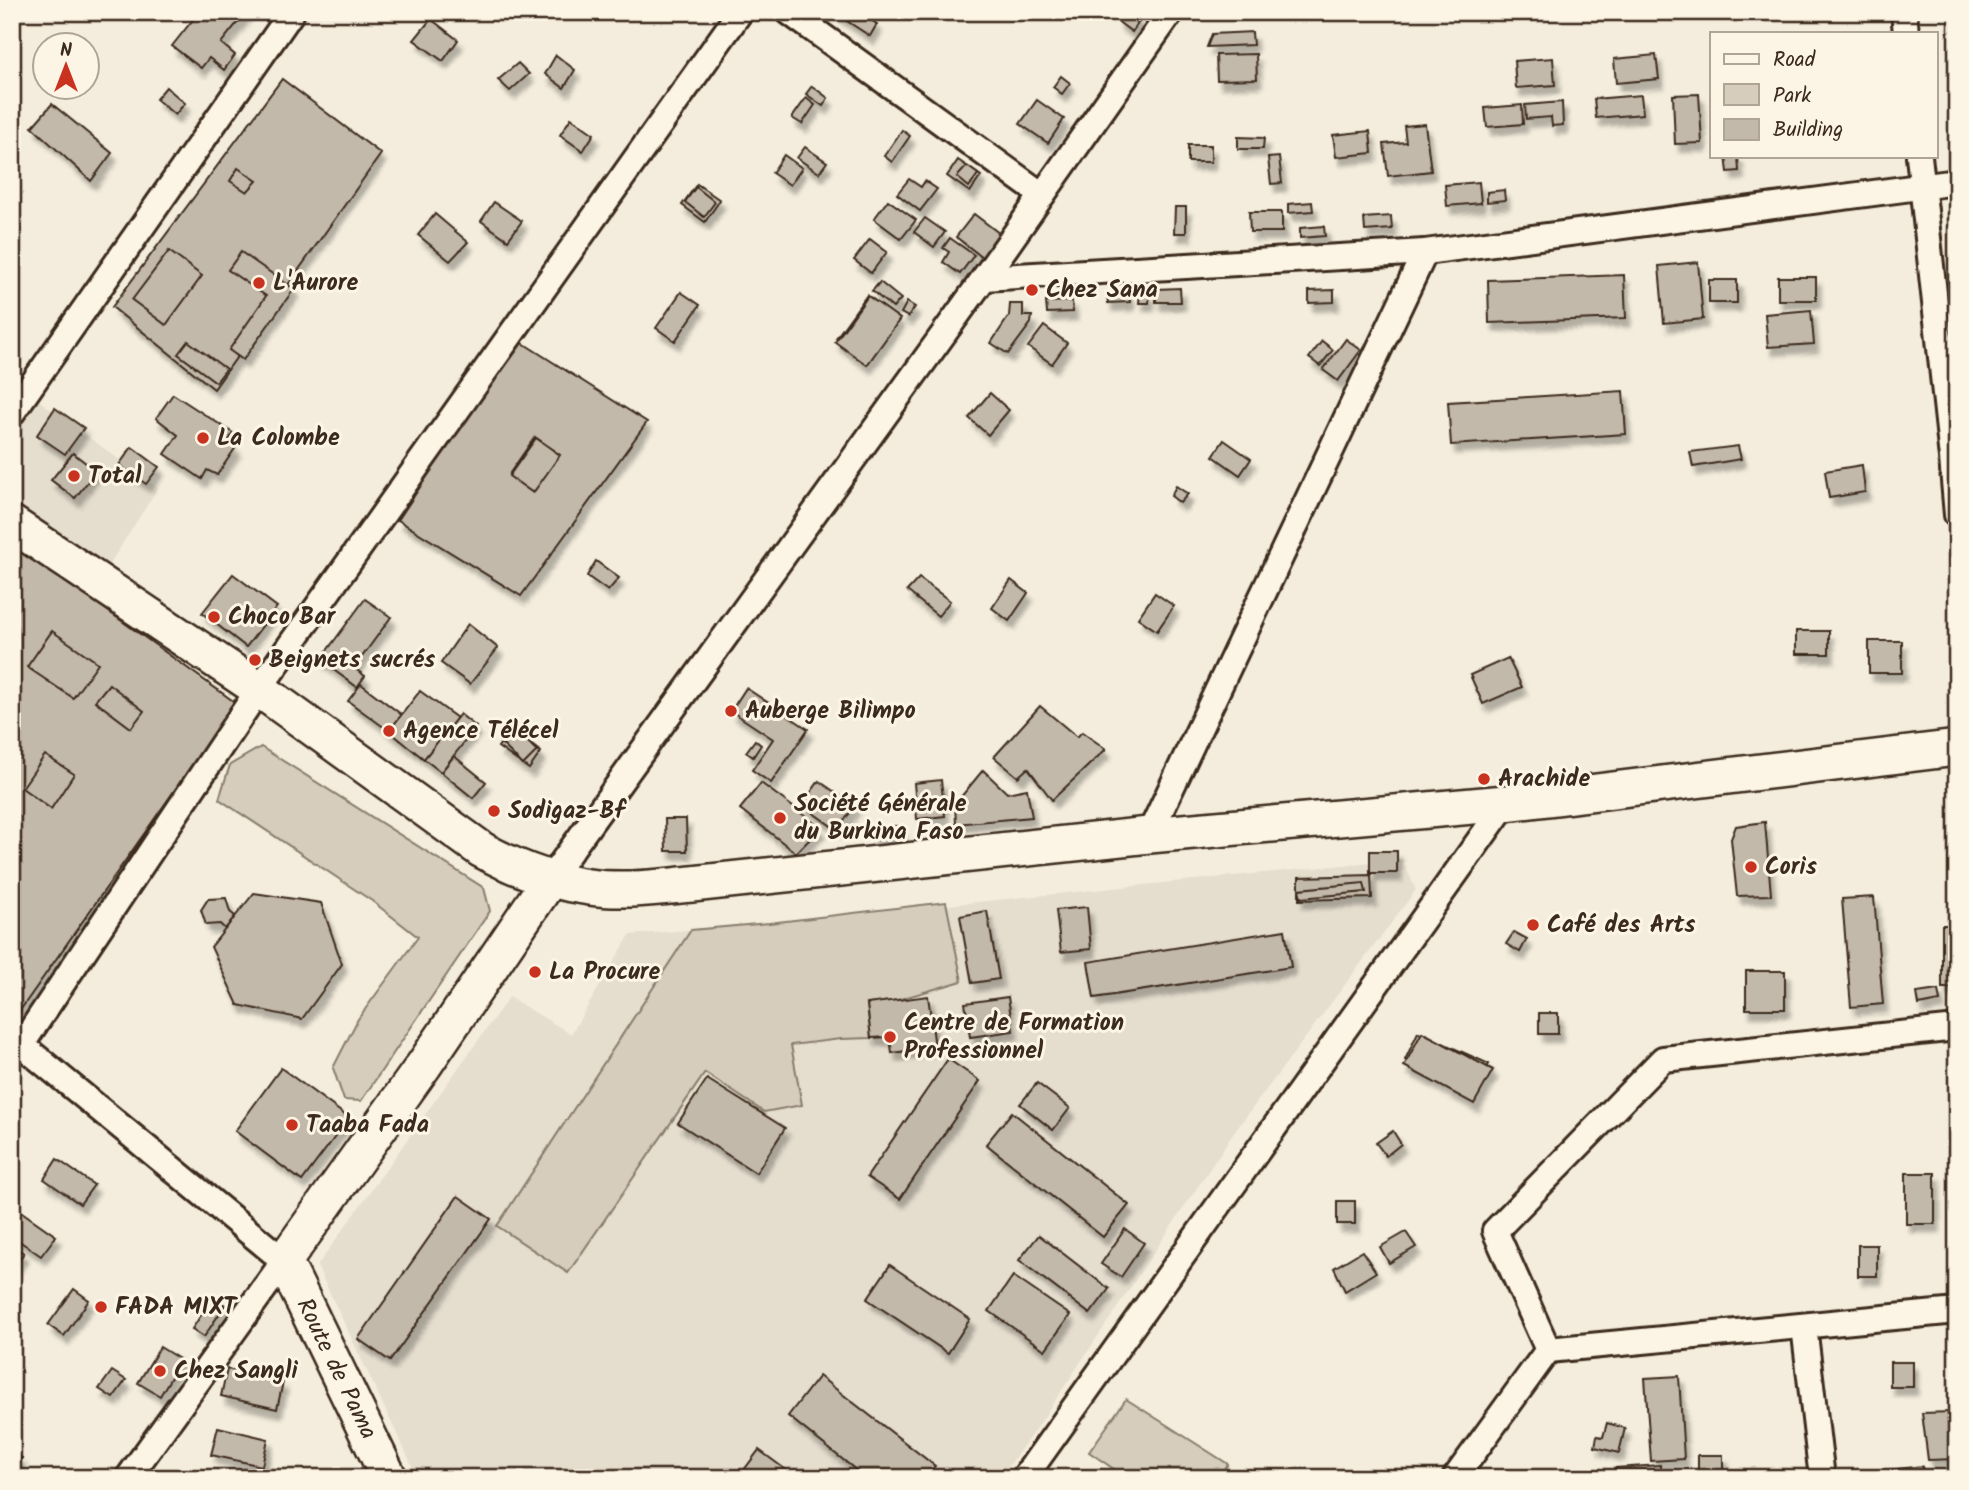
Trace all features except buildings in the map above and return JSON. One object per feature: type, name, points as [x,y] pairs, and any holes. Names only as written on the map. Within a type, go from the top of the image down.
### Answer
[{"type":"highway","points":[[12,524],[259,689],[482,850],[513,867],[590,888],[637,889],[1149,835],[1506,803],[1957,748]]},
{"type":"highway","points":[[284,1261],[424,1065],[550,879]]},
{"type":"highway","name":"Route de Pama","points":[[284,1261],[389,1478]]},
{"type":"street","points":[[12,413],[292,12]]},
{"type":"street","points":[[128,1478],[284,1261],[17,1041],[259,689],[740,12]]},
{"type":"street","points":[[789,12],[1042,195]]},
{"type":"street","points":[[550,879],[984,278],[1171,12]]},
{"type":"street","points":[[1904,12],[1906,32]]},
{"type":"street","points":[[1919,158],[1954,458],[1957,515]]},
{"type":"street","points":[[984,278],[1425,253],[1957,182]]},
{"type":"street","points":[[1149,835],[1425,253]]},
{"type":"street","points":[[1024,1478],[1506,803]]},
{"type":"street","points":[[1548,1350],[1495,1231],[1663,1059],[1957,1028]]},
{"type":"street","points":[[1455,1478],[1548,1350],[1957,1311]]},
{"type":"street","points":[[1804,1326],[1822,1478]]},
{"type":"shaded area","points":[[27,392],[158,488],[98,582],[12,524],[12,413]]},
{"type":"shaded area","points":[[1402,859],[1416,890],[1233,1134],[1040,1423],[1000,1478],[418,1478],[317,1266],[509,997],[571,1034],[630,935]]},
{"type":"green space","points":[[261,747],[484,888],[490,911],[361,1101],[344,1100],[333,1068],[358,1019],[418,937],[372,901],[219,799],[230,765]]},
{"type":"green space","points":[[946,902],[962,981],[897,1000],[867,1004],[871,1038],[791,1045],[802,1105],[764,1112],[705,1073],[568,1273],[497,1226],[691,930]]},
{"type":"green space","points":[[1126,1399],[1228,1464],[1218,1478],[1127,1478],[1089,1452]]},
{"type":"place","name":"L'Aurore","points":[[259,283]]},
{"type":"place","name":"Chez Sana","points":[[1032,290]]},
{"type":"place","name":"La Colombe","points":[[203,438]]},
{"type":"place","name":"Total","points":[[74,476]]},
{"type":"place","name":"Choco Bar","points":[[214,617]]},
{"type":"place","name":"Beignets sucrés","points":[[255,660]]},
{"type":"place","name":"Auberge Bilimpo","points":[[731,711]]},
{"type":"place","name":"Agence Télécel","points":[[389,731]]},
{"type":"place","name":"Arachide","points":[[1484,779]]},
{"type":"place","name":"Sodigaz-Bf","points":[[494,811]]},
{"type":"place","name":"Société Générale du Burkina Faso","points":[[780,818]]},
{"type":"place","name":"Coris","points":[[1751,867]]},
{"type":"place","name":"Café des Arts","points":[[1533,925]]},
{"type":"place","name":"La Procure","points":[[535,972]]},
{"type":"place","name":"Centre de Formation Professionnel","points":[[890,1037]]},
{"type":"place","name":"Taaba Fada","points":[[292,1125]]},
{"type":"place","name":"FADA MIXT","points":[[101,1307]]},
{"type":"place","name":"Chez Sangli","points":[[160,1371]]}]
